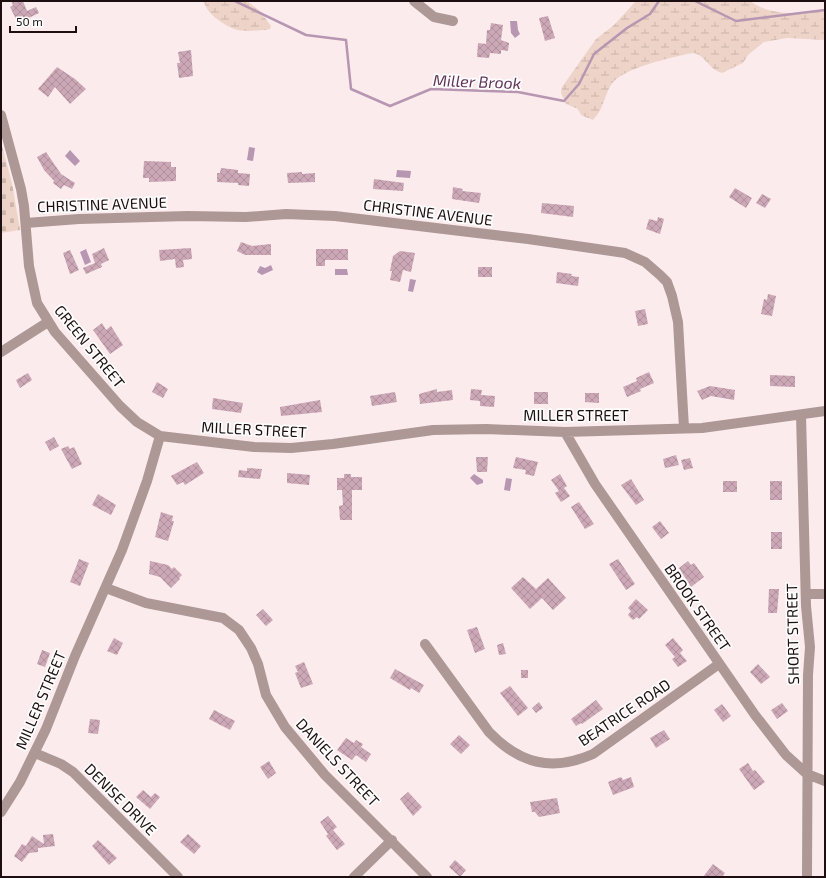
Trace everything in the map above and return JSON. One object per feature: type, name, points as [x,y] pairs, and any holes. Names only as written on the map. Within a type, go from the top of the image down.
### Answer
[{"type":"street","points":[[414,1],[434,17],[453,21]]},
{"type":"street","name":"GREEN STREET","points":[[1,115],[21,189],[32,282],[37,303],[48,322],[120,406],[137,422],[160,436]]},
{"type":"street","name":"CHRISTINE AVENUE","points":[[26,222],[79,219],[246,217],[286,214],[335,216],[528,239],[625,253],[645,262],[660,275],[667,282],[672,296],[678,322],[684,428]]},
{"type":"street","points":[[1,352],[48,322]]},
{"type":"street","name":"MILLER STREET","points":[[1,812],[35,753],[106,588],[137,508],[160,436],[254,447],[291,448],[333,444],[433,430],[486,429],[565,432],[702,428],[825,411]]},
{"type":"street","name":"SHORT STREET","points":[[801,415],[806,594],[810,647],[807,774],[807,877]]},
{"type":"street","name":"BROOK STREET","points":[[565,432],[595,484],[719,664],[786,755],[807,774],[825,781]]},
{"type":"street","name":"DANIELS STREET","points":[[106,588],[146,603],[223,618],[239,630],[251,648],[258,664],[266,695],[285,728],[325,775],[392,840],[427,877]]},
{"type":"street","points":[[806,594],[825,594]]},
{"type":"street","name":"BEATRICE ROAD","points":[[425,644],[489,732],[499,742],[510,751],[528,760],[548,764],[576,761],[593,754],[719,664]]},
{"type":"street","name":"DENISE DRIVE","points":[[35,753],[61,764],[74,772],[178,877]]},
{"type":"street","points":[[354,877],[392,840]]},
{"type":"green space","points":[[204,1],[247,1],[259,10],[271,26],[270,29],[241,31],[233,29],[212,15],[205,6]]},
{"type":"green space","points":[[636,1],[750,1],[767,10],[786,13],[825,9],[825,40],[787,38],[764,42],[748,55],[743,63],[722,73],[713,68],[701,56],[693,53],[648,64],[625,73],[611,85],[597,116],[593,120],[581,115],[578,109],[566,104],[561,93],[562,87],[596,39],[614,25]]},
{"type":"green space","points":[[1,142],[12,183],[20,230],[1,233]]},
{"type":"shaded area","points":[[510,21],[517,21],[520,34],[515,38],[511,33]]},
{"type":"shaded area","points":[[249,147],[255,148],[253,161],[247,160]]},
{"type":"shaded area","points":[[70,150],[80,161],[75,166],[65,156]]},
{"type":"shaded area","points":[[397,170],[411,171],[410,178],[396,177]]},
{"type":"shaded area","points":[[86,249],[91,262],[85,265],[80,252]]},
{"type":"shaded area","points":[[271,265],[273,270],[262,275],[257,272],[260,266],[265,268]]},
{"type":"shaded area","points":[[335,269],[347,269],[348,275],[335,275]]},
{"type":"shaded area","points":[[410,279],[416,280],[413,292],[408,291]]},
{"type":"shaded area","points":[[474,474],[483,480],[483,483],[477,485],[470,478]]},
{"type":"shaded area","points":[[506,478],[512,479],[510,491],[504,490]]},
{"type":"building","points":[[11,1],[23,1],[27,11],[36,7],[39,13],[18,23],[10,7],[13,5]]},
{"type":"building","points":[[548,16],[555,38],[545,41],[539,18]]},
{"type":"building","points":[[491,23],[503,25],[501,40],[509,43],[508,51],[501,50],[501,54],[490,53],[489,58],[477,57],[478,43],[486,44],[487,30],[490,30]]},
{"type":"building","points":[[191,50],[193,76],[179,78],[177,63],[180,63],[178,52]]},
{"type":"building","points":[[57,67],[75,79],[86,89],[70,104],[55,87],[48,97],[38,89]]},
{"type":"building","points":[[46,152],[61,174],[75,183],[72,189],[64,185],[61,189],[53,183],[54,181],[44,170],[37,157]]},
{"type":"building","points":[[144,161],[171,162],[171,167],[176,167],[176,181],[149,182],[149,178],[143,178]]},
{"type":"building","points":[[221,168],[238,170],[238,173],[250,174],[249,186],[238,185],[238,183],[217,182],[217,173],[220,173]]},
{"type":"building","points":[[302,172],[302,174],[315,173],[315,182],[288,183],[287,173]]},
{"type":"building","points":[[374,179],[404,183],[403,191],[373,189]]},
{"type":"building","points":[[453,187],[463,189],[462,191],[481,193],[479,203],[452,199]]},
{"type":"building","points":[[735,188],[752,198],[746,208],[729,197]]},
{"type":"building","points":[[762,194],[771,199],[765,208],[756,203]]},
{"type":"building","points":[[542,203],[574,206],[573,217],[541,213]]},
{"type":"building","points":[[658,217],[664,219],[660,234],[646,229],[649,219],[657,221]]},
{"type":"building","points":[[241,242],[252,246],[271,244],[271,255],[245,255],[237,251]]},
{"type":"building","points":[[104,248],[109,260],[101,264],[102,267],[86,274],[83,268],[95,263],[92,254]]},
{"type":"building","points":[[191,248],[192,259],[183,260],[184,267],[176,268],[175,259],[160,261],[159,250]]},
{"type":"building","points":[[316,249],[348,249],[348,260],[325,260],[325,266],[316,266]]},
{"type":"building","points":[[70,250],[79,270],[70,274],[63,253]]},
{"type":"building","points":[[400,251],[415,253],[411,272],[403,270],[400,282],[390,280],[392,271],[390,271],[393,256]]},
{"type":"building","points":[[478,267],[492,267],[492,277],[478,277]]},
{"type":"building","points":[[557,272],[572,274],[571,276],[579,277],[578,286],[556,283]]},
{"type":"building","points":[[768,294],[776,296],[772,316],[761,314],[764,299],[767,300]]},
{"type":"building","points":[[645,309],[648,324],[638,326],[635,311]]},
{"type":"building","points":[[102,323],[106,330],[111,326],[123,345],[110,354],[93,330]]},
{"type":"building","points":[[649,372],[654,383],[627,397],[623,387],[637,381],[636,378]]},
{"type":"building","points":[[28,373],[32,380],[20,388],[16,380]]},
{"type":"building","points":[[770,375],[795,376],[795,387],[770,386]]},
{"type":"building","points":[[157,382],[168,389],[163,398],[152,392]]},
{"type":"building","points":[[710,386],[735,390],[734,400],[711,396],[702,400],[697,391]]},
{"type":"building","points":[[437,389],[437,392],[452,390],[453,400],[420,404],[419,394]]},
{"type":"building","points":[[471,389],[482,390],[481,395],[495,396],[494,407],[480,406],[480,401],[470,400]]},
{"type":"building","points":[[395,392],[397,402],[372,406],[370,396]]},
{"type":"building","points":[[534,392],[548,392],[548,404],[534,404]]},
{"type":"building","points":[[585,393],[599,393],[599,403],[585,402]]},
{"type":"building","points":[[213,398],[243,403],[241,413],[212,409]]},
{"type":"building","points":[[320,400],[322,412],[281,416],[280,407]]},
{"type":"building","points":[[54,437],[59,446],[50,451],[45,442]]},
{"type":"building","points":[[68,446],[70,449],[74,447],[82,464],[72,469],[61,449]]},
{"type":"building","points":[[676,455],[679,465],[665,468],[663,459]]},
{"type":"building","points":[[476,457],[488,457],[487,472],[477,472]]},
{"type":"building","points":[[516,457],[538,462],[534,476],[525,474],[526,470],[513,468]]},
{"type":"building","points":[[690,458],[693,468],[684,470],[681,460]]},
{"type":"building","points":[[197,462],[204,473],[185,485],[183,482],[177,485],[171,476]]},
{"type":"building","points":[[247,468],[262,469],[260,479],[238,477],[239,470],[247,471]]},
{"type":"building","points":[[287,473],[310,475],[309,485],[287,483]]},
{"type":"building","points":[[344,474],[351,474],[351,477],[362,477],[362,490],[352,490],[352,520],[340,520],[339,506],[343,505],[342,490],[337,490],[337,478],[344,478]]},
{"type":"building","points":[[560,474],[567,486],[564,488],[570,496],[561,502],[555,493],[559,491],[551,480]]},
{"type":"building","points":[[631,479],[644,500],[636,505],[621,485]]},
{"type":"building","points":[[723,481],[737,481],[737,492],[723,492]]},
{"type":"building","points":[[770,481],[782,481],[782,500],[770,500]]},
{"type":"building","points":[[98,494],[116,505],[111,515],[92,505]]},
{"type":"building","points":[[579,502],[594,524],[585,529],[571,507]]},
{"type":"building","points":[[161,512],[173,516],[172,521],[174,521],[168,541],[155,537]]},
{"type":"building","points":[[660,521],[669,533],[661,539],[652,527]]},
{"type":"building","points":[[771,532],[782,532],[782,549],[771,549]]},
{"type":"building","points":[[79,559],[89,563],[80,586],[70,582]]},
{"type":"building","points":[[618,559],[635,584],[626,590],[609,564]]},
{"type":"building","points":[[150,561],[168,565],[172,569],[174,567],[182,575],[179,578],[180,579],[171,588],[160,577],[149,574]]},
{"type":"building","points":[[688,561],[691,565],[694,563],[704,577],[691,587],[679,568]]},
{"type":"building","points":[[523,577],[536,589],[548,578],[566,598],[553,610],[542,598],[530,609],[511,588]]},
{"type":"building","points":[[769,589],[779,589],[777,613],[768,613]]},
{"type":"building","points":[[636,599],[648,610],[639,619],[637,617],[633,620],[628,615],[631,611],[628,608]]},
{"type":"building","points":[[263,609],[273,620],[266,626],[256,615]]},
{"type":"building","points":[[477,627],[485,649],[475,653],[467,630]]},
{"type":"building","points":[[114,638],[123,643],[117,655],[107,651]]},
{"type":"building","points":[[673,638],[683,650],[680,653],[687,661],[678,667],[672,659],[675,657],[665,645]]},
{"type":"building","points":[[503,643],[506,654],[499,655],[497,645]]},
{"type":"building","points":[[42,650],[50,653],[45,667],[37,664]]},
{"type":"building","points":[[304,662],[313,684],[301,688],[295,673],[298,672],[295,666]]},
{"type":"building","points":[[758,664],[770,677],[761,684],[750,672]]},
{"type":"building","points":[[395,669],[424,685],[419,693],[411,688],[410,690],[390,678]]},
{"type":"building","points":[[521,670],[528,670],[528,678],[521,678]]},
{"type":"building","points":[[510,686],[528,708],[518,716],[500,693]]},
{"type":"building","points":[[596,700],[603,709],[582,724],[581,723],[576,726],[571,719]]},
{"type":"building","points":[[539,702],[543,708],[536,713],[532,708]]},
{"type":"building","points":[[782,703],[788,711],[777,719],[771,710]]},
{"type":"building","points":[[722,704],[731,716],[723,722],[714,710]]},
{"type":"building","points":[[214,710],[235,721],[230,730],[209,719]]},
{"type":"building","points":[[90,719],[100,720],[98,734],[88,733]]},
{"type":"building","points":[[664,730],[670,739],[656,748],[650,738]]},
{"type":"building","points":[[459,735],[470,745],[461,754],[450,744]]},
{"type":"building","points":[[346,738],[354,743],[356,740],[363,744],[361,747],[371,754],[366,762],[356,755],[352,760],[337,750]]},
{"type":"building","points":[[269,761],[276,773],[268,779],[260,767]]},
{"type":"building","points":[[748,763],[753,771],[755,770],[765,782],[754,790],[739,769]]},
{"type":"building","points":[[621,777],[623,780],[631,777],[634,787],[613,795],[608,782]]},
{"type":"building","points":[[143,790],[151,797],[155,793],[160,797],[150,809],[136,797]]},
{"type":"building","points":[[408,792],[422,807],[413,816],[400,799]]},
{"type":"building","points":[[557,798],[560,813],[539,817],[535,812],[532,812],[530,802]]},
{"type":"building","points":[[328,816],[337,827],[333,830],[345,844],[337,850],[326,836],[328,834],[320,822]]},
{"type":"building","points":[[53,834],[55,846],[38,848],[38,852],[29,853],[22,862],[14,856],[22,844],[26,846],[32,836],[44,844],[43,835]]},
{"type":"building","points":[[188,834],[201,846],[194,854],[180,842]]},
{"type":"building","points":[[98,840],[117,858],[109,865],[92,846]]},
{"type":"building","points":[[455,860],[466,870],[460,877],[449,867]]},
{"type":"building","points":[[713,864],[725,873],[722,877],[703,877]]},
{"type":"waterway","name":"Miller Brook","points":[[235,1],[306,35],[346,40],[351,89],[390,106],[431,89],[518,92],[564,101],[579,84],[594,54],[627,28],[650,14],[659,1]]},
{"type":"waterway","name":"Miller Brook","points":[[695,1],[736,21],[825,10]]}]
